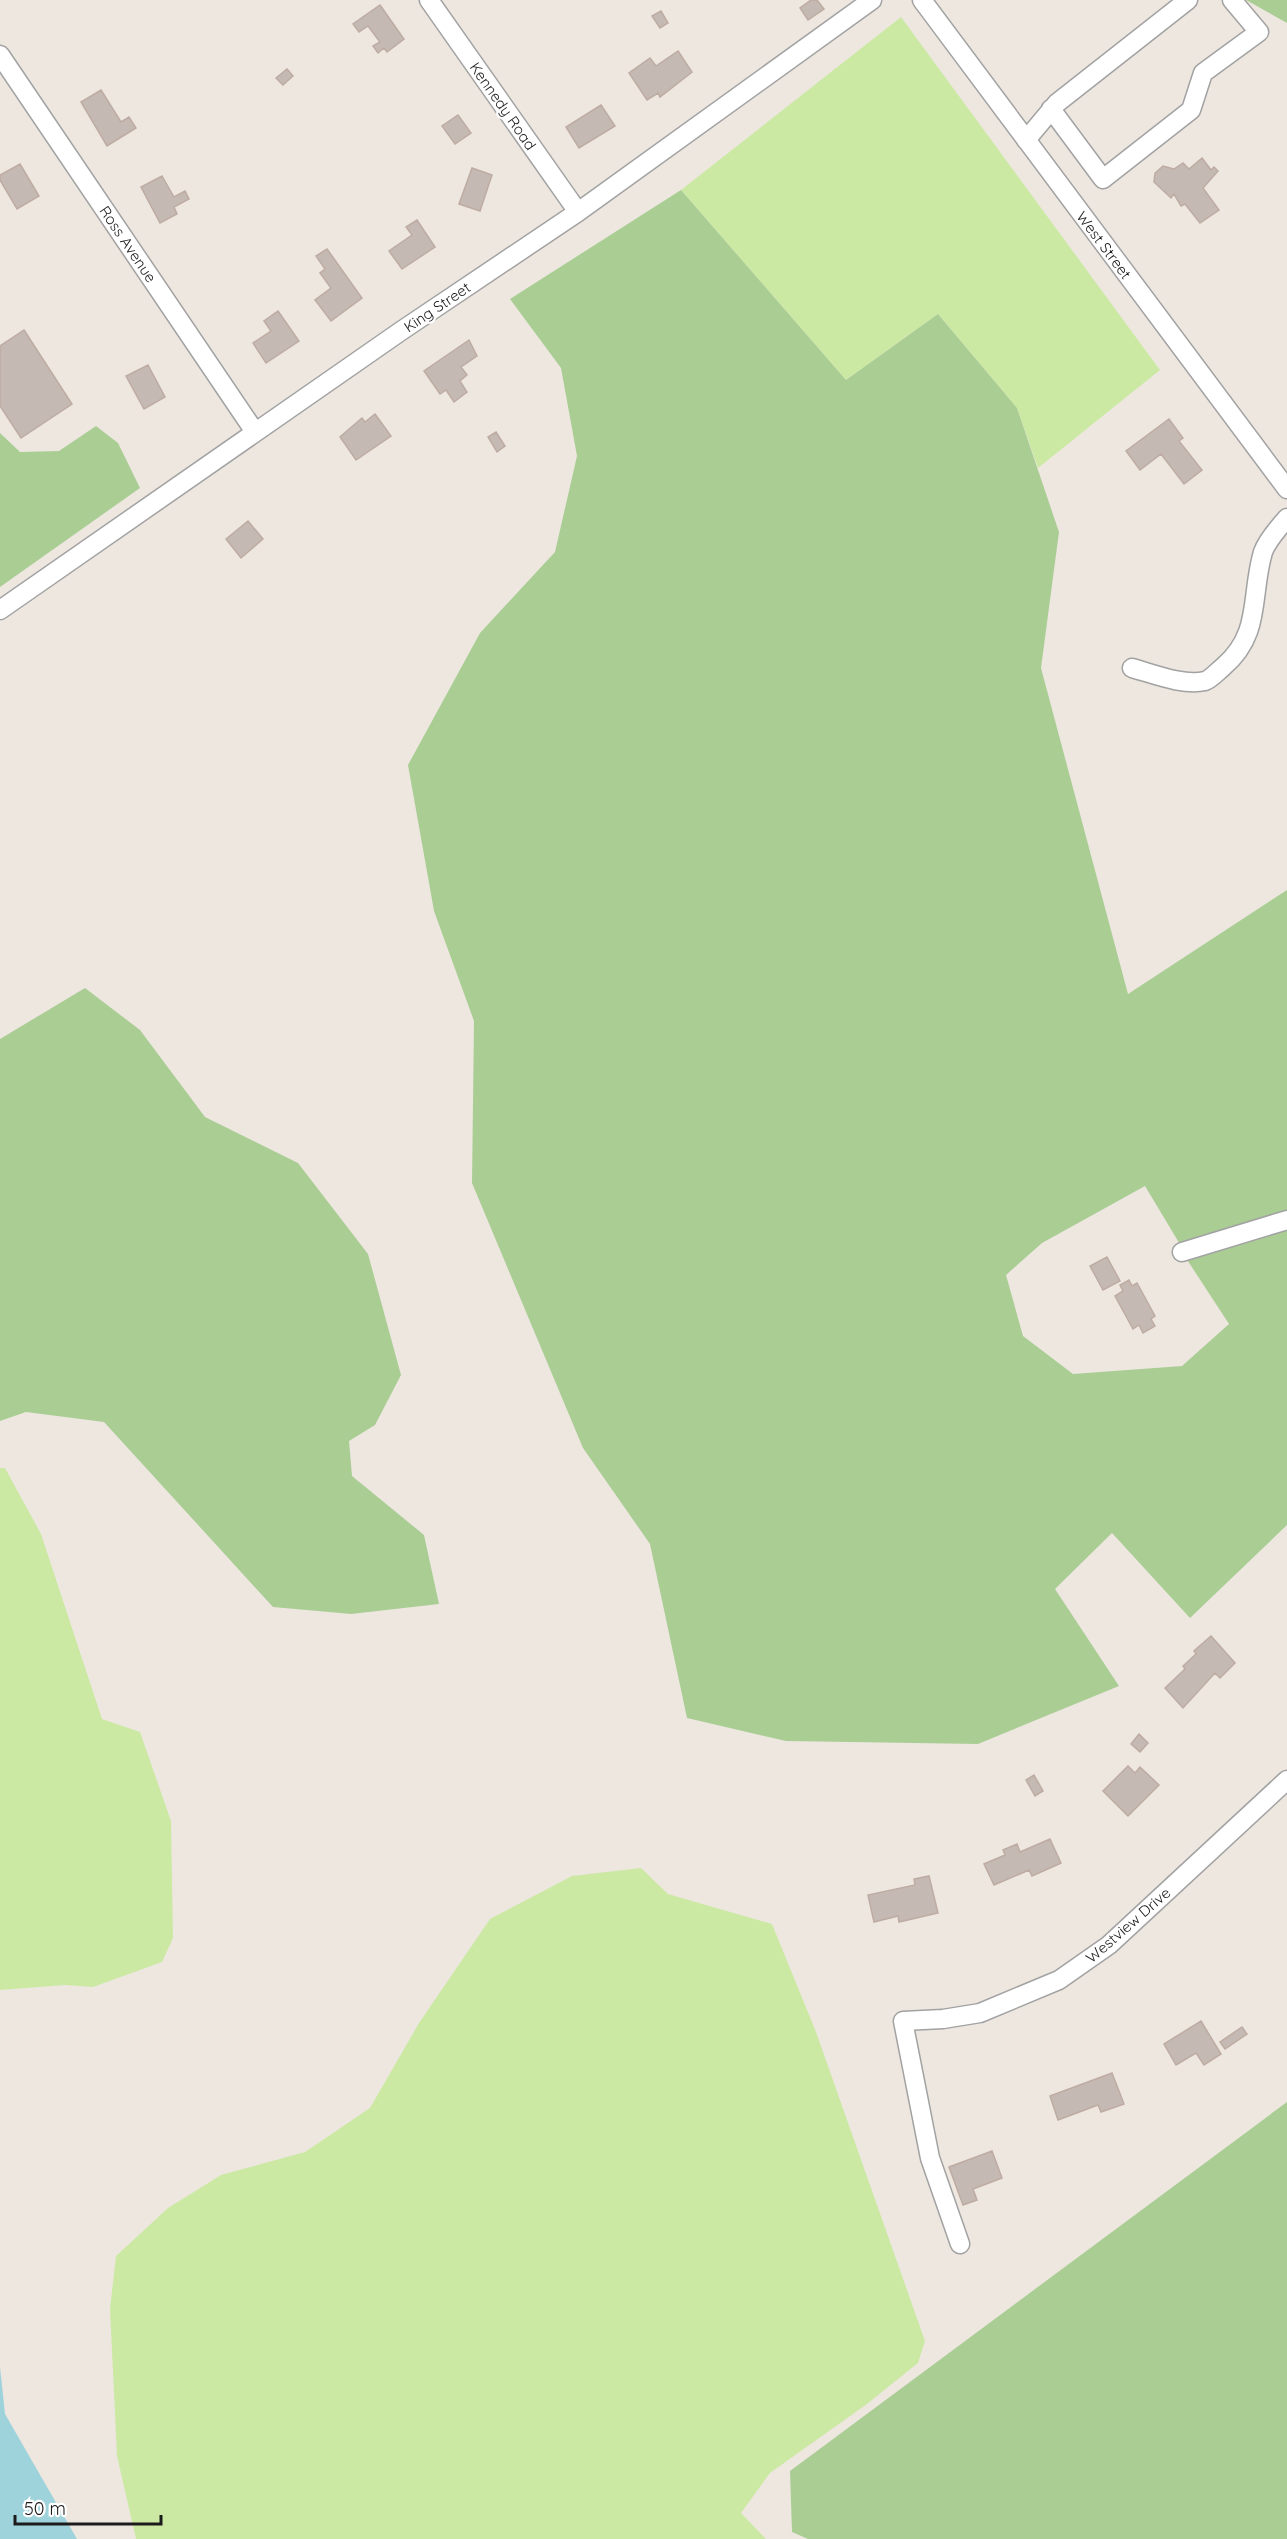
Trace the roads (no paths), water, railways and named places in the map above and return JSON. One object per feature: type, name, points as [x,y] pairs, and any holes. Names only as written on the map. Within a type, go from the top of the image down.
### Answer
[{"type":"street","name":"Kennedy Road","points":[[429,0],[578,212]]},
{"type":"street","name":"King Street","points":[[0,610],[255,432],[578,212],[872,0]]},
{"type":"street","name":"West Street","points":[[922,0],[1287,489]]},
{"type":"street","points":[[1026,140],[1051,109],[1188,0]]},
{"type":"street","points":[[1051,109],[1103,179],[1191,110],[1203,73],[1259,32],[1232,0]]},
{"type":"street","name":"Ross Avenue","points":[[0,56],[255,432]]},
{"type":"street","points":[[1132,668],[1185,681],[1207,680],[1229,662],[1246,640],[1253,621],[1255,589],[1264,550],[1287,518]]},
{"type":"street","points":[[1182,1251],[1287,1220]]},
{"type":"street","name":"Westview Drive","points":[[960,2244],[930,2158],[903,2021],[942,2019],[980,2013],[1059,1980],[1109,1945],[1287,1780]]},
{"type":"water","points":[[0,2367],[5,2414],[77,2539],[0,2539]]}]
